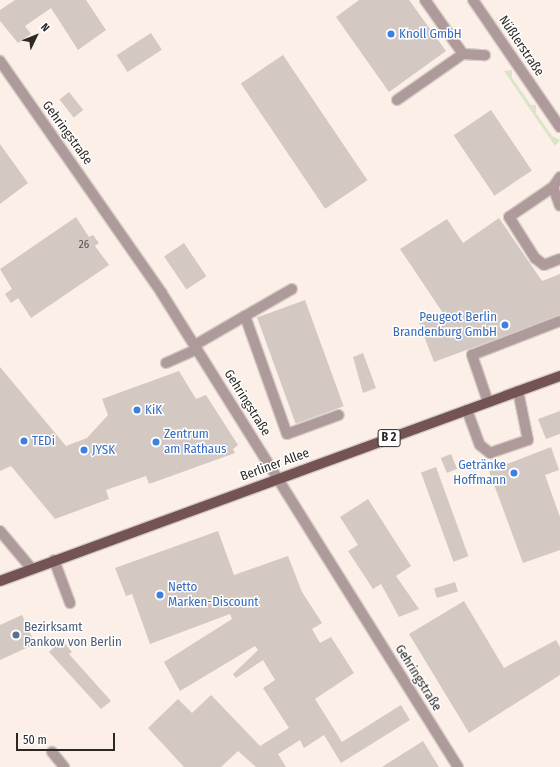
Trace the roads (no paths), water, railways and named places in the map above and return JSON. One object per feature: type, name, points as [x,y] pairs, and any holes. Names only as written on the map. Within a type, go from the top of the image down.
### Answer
[{"type":"main road","name":"Berliner Allee","points":[[0,581],[31,568],[560,376]]},
{"type":"street","points":[[425,0],[463,54]]},
{"type":"street","name":"Nüßlerstraße","points":[[473,0],[560,127]]},
{"type":"street","points":[[397,100],[463,54],[485,55]]},
{"type":"street","name":"Gehringstraße","points":[[0,61],[90,188],[196,347],[458,767]]},
{"type":"street","points":[[560,177],[553,187],[508,217],[536,258],[544,265],[560,259]]},
{"type":"street","points":[[553,187],[560,206]]},
{"type":"street","points":[[166,363],[196,347],[292,289]]},
{"type":"street","points":[[245,316],[287,434],[339,415]]},
{"type":"street","points":[[488,402],[472,355],[560,321]]},
{"type":"street","points":[[467,410],[480,445],[490,453],[528,440],[518,391]]},
{"type":"street","points":[[0,531],[31,568]]},
{"type":"street","points":[[54,560],[70,603]]},
{"type":"street","points":[[52,752],[64,767]]},
{"type":"place","name":"Knoll GmbH","points":[[391,34]]},
{"type":"place","name":"Peugeot Berlin Brandenburg GmbH","points":[[505,325]]},
{"type":"place","name":"KiK","points":[[137,410]]},
{"type":"place","name":"TEDi","points":[[24,441]]},
{"type":"place","name":"Zentrum am Rathaus","points":[[156,442]]},
{"type":"place","name":"JYSK","points":[[84,450]]},
{"type":"place","name":"Getränke Hoffmann","points":[[514,473]]},
{"type":"place","name":"Netto Marken-Discount","points":[[160,595]]},
{"type":"place","name":"Bezirksamt Pankow von Berlin","points":[[16,635]]}]
